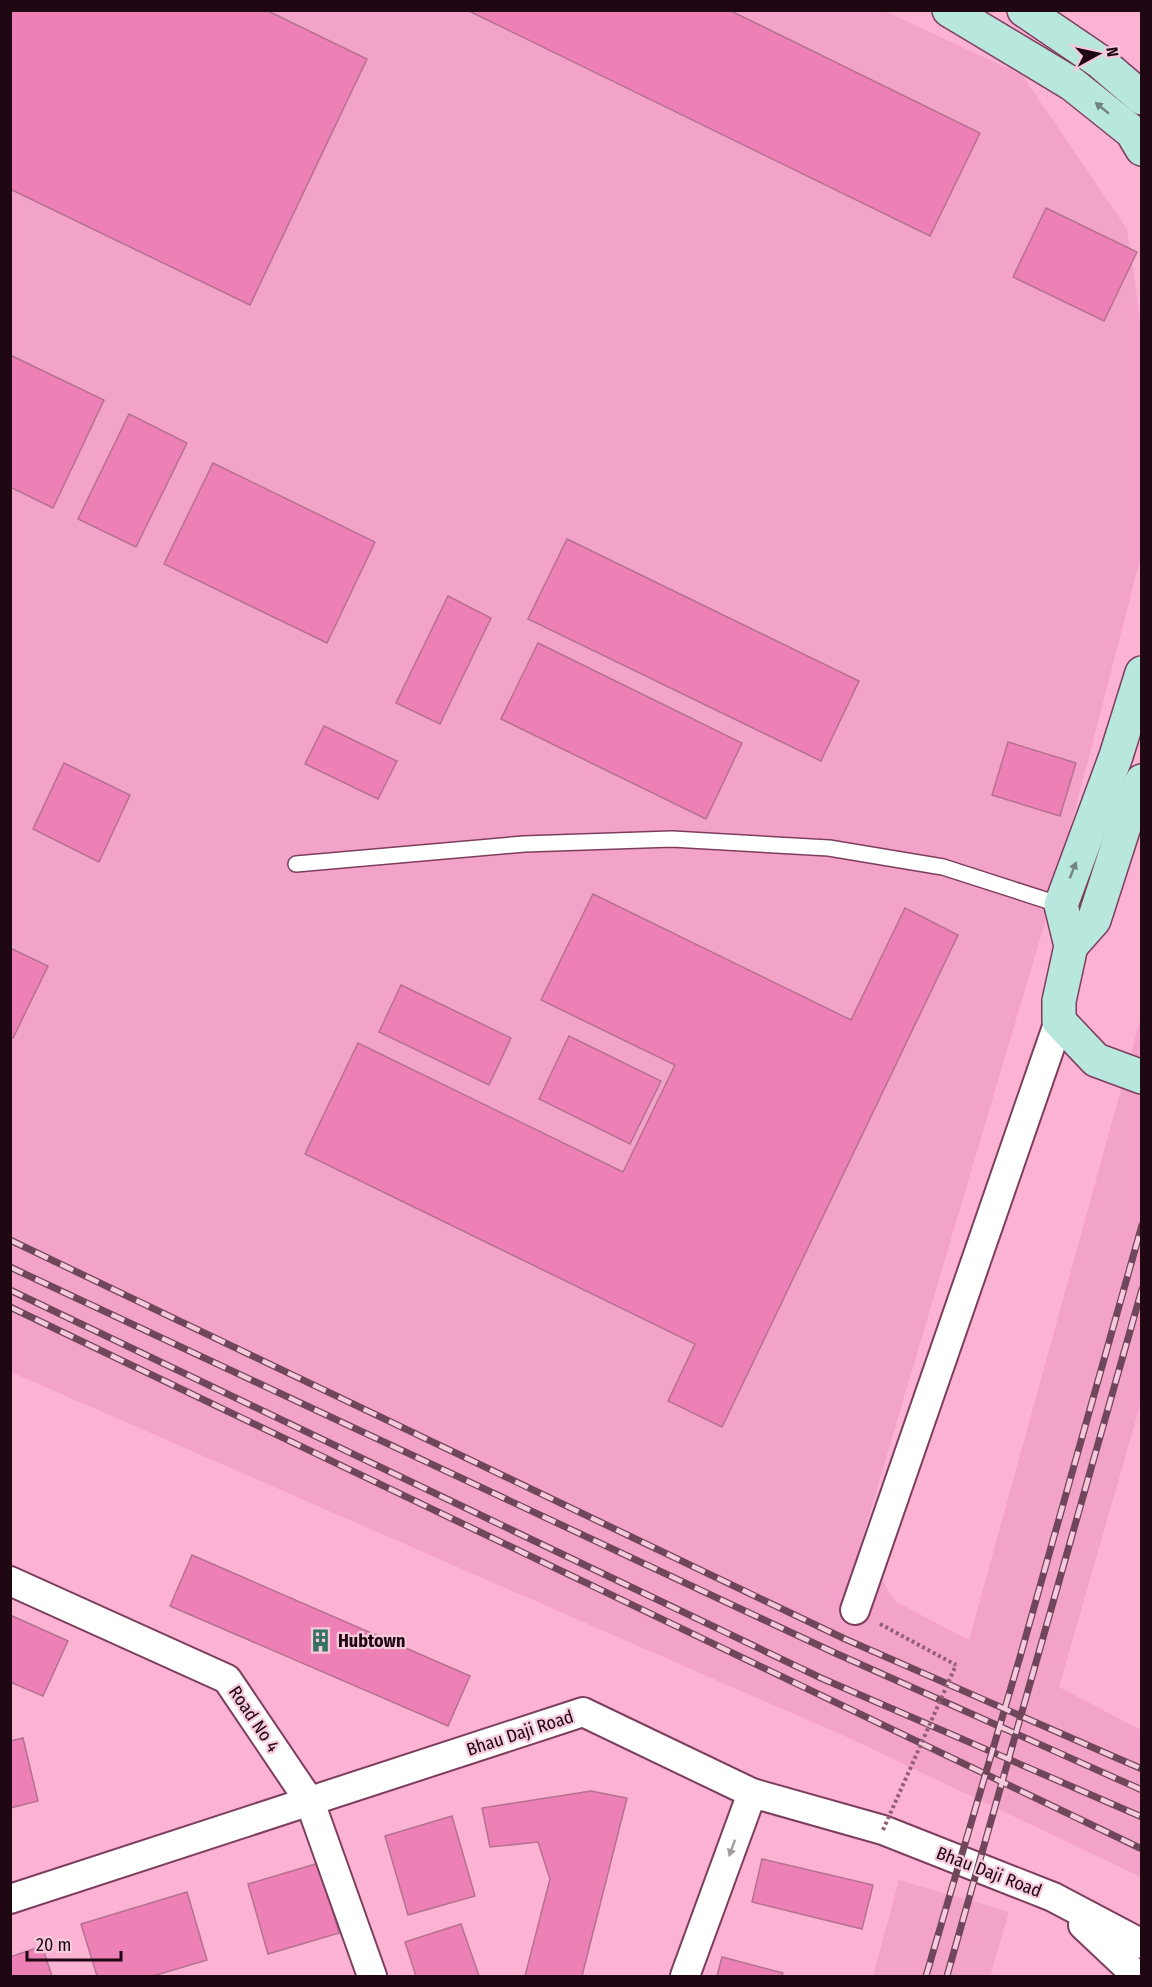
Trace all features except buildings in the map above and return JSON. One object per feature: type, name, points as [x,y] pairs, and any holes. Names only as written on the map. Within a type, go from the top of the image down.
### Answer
[{"type":"main road","points":[[949,10],[1071,84],[1132,132],[1142,149]]},
{"type":"main road","points":[[1024,10],[1099,60],[1142,98]]},
{"type":"main road","points":[[1071,946],[1094,920],[1124,795],[1116,756],[1142,673]]},
{"type":"main road","points":[[1124,795],[1060,905],[1071,946],[1059,1001],[1059,1021],[1096,1059],[1142,1077]]},
{"type":"street","points":[[855,1610],[1059,1021]]},
{"type":"street","name":"Road No 4","points":[[10,1581],[227,1679],[309,1802],[372,1977]]},
{"type":"street","name":"Bhau Daji Road","points":[[10,1899],[583,1712],[752,1793],[883,1830],[1053,1897],[1142,1944]]},
{"type":"street","points":[[685,1977],[752,1793]]},
{"type":"street","points":[[1053,1897],[1137,1977]]},
{"type":"lane","points":[[296,864],[524,844],[672,839],[817,847],[944,867],[1060,905]]},
{"type":"path","points":[[855,1610],[956,1665],[883,1830]]},
{"type":"shaded area","points":[[11,11],[885,11],[1022,75],[1127,229],[1142,332],[1141,556],[1053,895],[860,1546],[896,1602],[969,1640],[1141,1017],[1141,1402],[1059,1687],[1141,1730],[1141,1877],[849,1738],[11,1372]]},
{"type":"shaded area","points":[[899,1880],[1009,1912],[990,1976],[873,1976]]},
{"type":"railway","points":[[926,1976],[1020,1657],[1142,1225]]},
{"type":"railway","points":[[10,1240],[845,1639],[1142,1769]]},
{"type":"railway","points":[[10,1267],[835,1653],[1142,1790]]},
{"type":"railway","points":[[947,1976],[1142,1289]]},
{"type":"railway","points":[[10,1290],[821,1678],[1142,1817]]},
{"type":"railway","points":[[10,1307],[1142,1849]]},
{"type":"place","name":"Hubtown","points":[[320,1641]]}]
